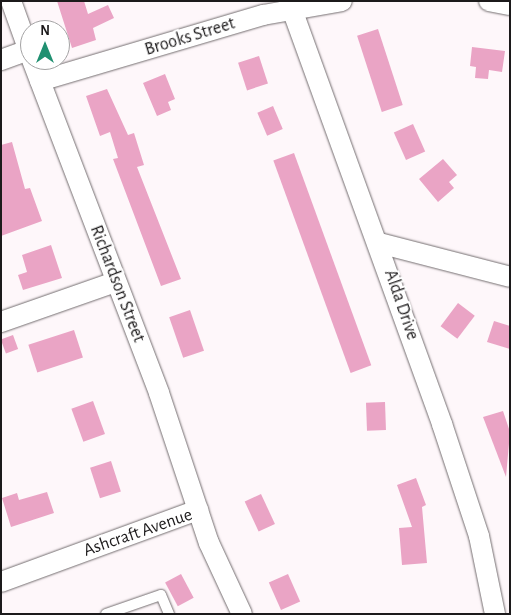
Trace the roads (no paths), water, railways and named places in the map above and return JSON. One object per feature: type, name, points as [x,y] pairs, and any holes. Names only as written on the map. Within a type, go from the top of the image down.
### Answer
[{"type":"street","name":"Richardson Street","points":[[11,1],[20,27]]},
{"type":"street","name":"Brooks Street","points":[[40,81],[290,5],[342,1]]},
{"type":"street","points":[[490,1],[510,5]]},
{"type":"street","name":"Alda Drive","points":[[290,5],[379,243],[479,536],[494,614]]},
{"type":"street","points":[[1,60],[20,57]]},
{"type":"street","name":"Richardson Street","points":[[36,70],[198,510]]},
{"type":"street","points":[[379,243],[510,277]]},
{"type":"street","points":[[1,322],[115,282]]},
{"type":"street","name":"Ashcraft Avenue","points":[[1,582],[198,510],[242,614]]},
{"type":"lane","points":[[106,614],[161,595],[169,614]]}]
